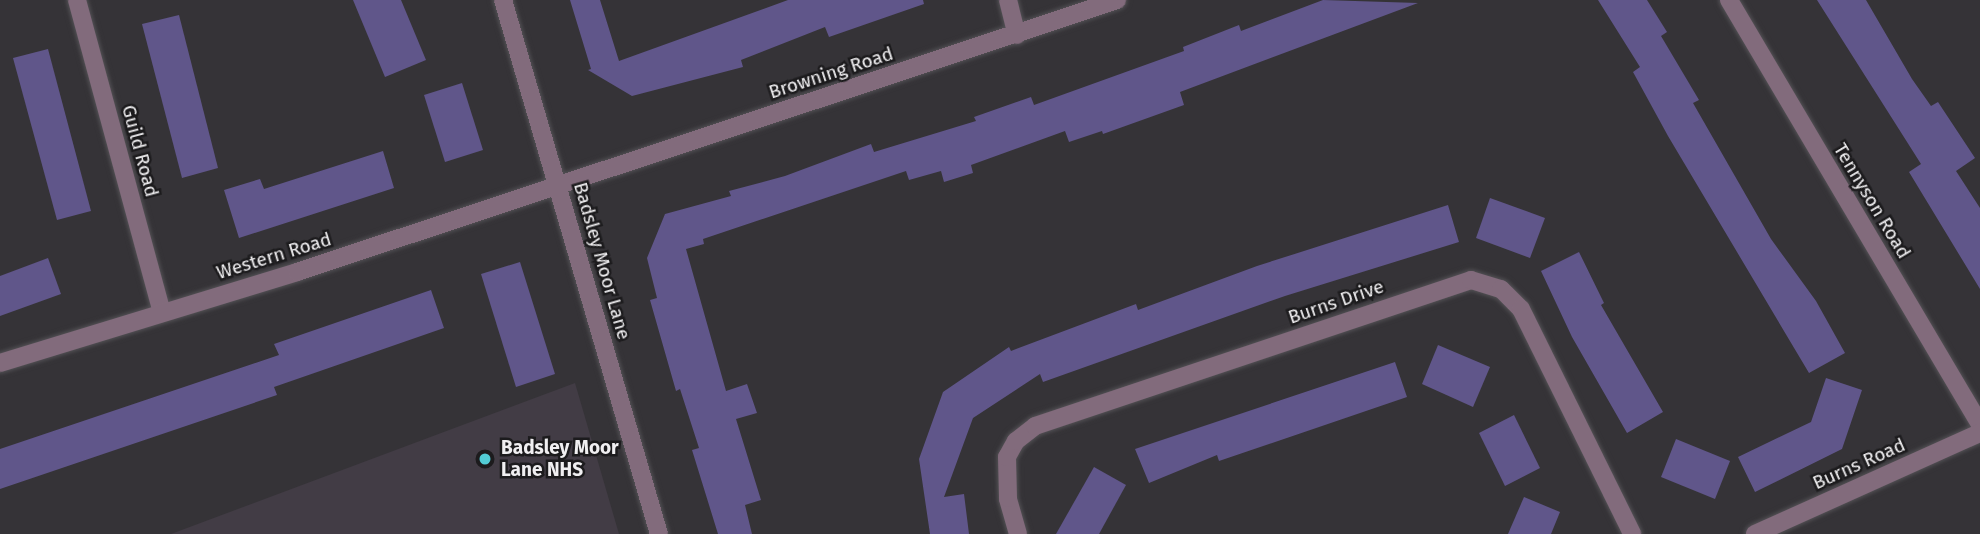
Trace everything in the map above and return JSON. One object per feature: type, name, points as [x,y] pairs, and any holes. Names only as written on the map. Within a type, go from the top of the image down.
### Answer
[{"type":"street","name":"Guild Road","points":[[77,0],[162,312]]},
{"type":"street","name":"Badsley Moor Lane","points":[[503,0],[659,534]]},
{"type":"street","points":[[1007,0],[1017,35]]},
{"type":"street","name":"Browning Road","points":[[558,184],[1017,35],[1071,7],[1117,0]]},
{"type":"street","name":"Tennyson Road","points":[[1729,0],[1980,424]]},
{"type":"street","name":"Western Road","points":[[0,363],[558,184]]},
{"type":"street","name":"Burns Drive","points":[[1018,534],[1008,498],[1007,457],[1016,441],[1035,426],[1471,280],[1501,289],[1521,309],[1632,534]]},
{"type":"street","name":"Burns Road","points":[[1755,534],[1980,433]]},
{"type":"shaded area","name":"Badsley Moor Lane NHS","points":[[575,383],[619,534],[171,534]]},
{"type":"building","points":[[353,0],[401,0],[426,60],[385,77]]},
{"type":"building","points":[[570,0],[600,0],[619,61],[788,0],[923,0],[924,4],[829,37],[825,27],[741,60],[743,67],[632,96],[588,70],[591,69]]},
{"type":"building","points":[[1323,0],[1418,3],[1180,92],[1184,105],[1103,134],[1102,131],[1069,142],[1065,131],[971,165],[973,173],[944,182],[941,171],[909,180],[906,171],[703,239],[704,244],[686,249],[726,391],[747,384],[757,413],[736,419],[761,500],[745,505],[752,534],[718,534],[692,450],[699,448],[680,389],[676,391],[650,300],[657,298],[647,258],[665,214],[731,196],[729,191],[785,176],[871,144],[874,152],[976,121],[974,117],[1031,97],[1034,105],[1184,51],[1183,47],[1239,25],[1241,31]]},
{"type":"building","points":[[1598,0],[1647,0],[1667,32],[1661,36],[1699,100],[1693,103],[1771,239],[1816,301],[1845,353],[1809,373],[1668,136],[1633,72],[1640,67]]},
{"type":"building","points":[[1817,0],[1866,0],[1912,79],[1931,106],[1938,102],[1975,158],[1956,171],[1980,208],[1980,289],[1909,172],[1921,164]]},
{"type":"building","points":[[179,15],[218,168],[182,178],[142,24]]},
{"type":"building","points":[[48,49],[91,211],[57,220],[13,58]]},
{"type":"building","points":[[462,83],[483,150],[445,162],[424,95]]},
{"type":"building","points":[[383,151],[394,188],[239,238],[224,190],[260,179],[264,189]]},
{"type":"building","points":[[1490,198],[1545,218],[1530,258],[1476,238]]},
{"type":"building","points":[[1448,205],[1459,242],[1285,296],[1043,382],[1040,374],[973,418],[944,497],[964,494],[969,534],[930,534],[919,459],[943,392],[1009,347],[1011,351],[1136,304],[1138,310],[1257,266]]},
{"type":"building","points":[[1579,252],[1604,303],[1601,305],[1663,412],[1627,433],[1572,337],[1541,271]]},
{"type":"building","points":[[48,258],[61,294],[0,316],[0,276]]},
{"type":"building","points":[[520,262],[555,374],[516,387],[481,274]]},
{"type":"building","points":[[431,290],[444,328],[274,387],[277,395],[0,489],[0,449],[279,355],[274,344]]},
{"type":"building","points":[[1438,345],[1490,367],[1473,407],[1422,384]]},
{"type":"building","points":[[1395,362],[1407,397],[1219,461],[1217,455],[1149,483],[1135,449]]},
{"type":"building","points":[[1826,378],[1862,390],[1842,449],[1755,492],[1738,457],[1811,422]]},
{"type":"building","points":[[1514,415],[1540,468],[1505,486],[1479,433]]},
{"type":"building","points":[[1676,439],[1730,461],[1715,499],[1661,477]]},
{"type":"building","points":[[1094,467],[1126,485],[1099,534],[1056,534]]},
{"type":"building","points":[[1524,497],[1560,512],[1551,534],[1508,534]]},
{"type":"place","name":"Badsley Moor Lane NHS","points":[[485,459]]}]
